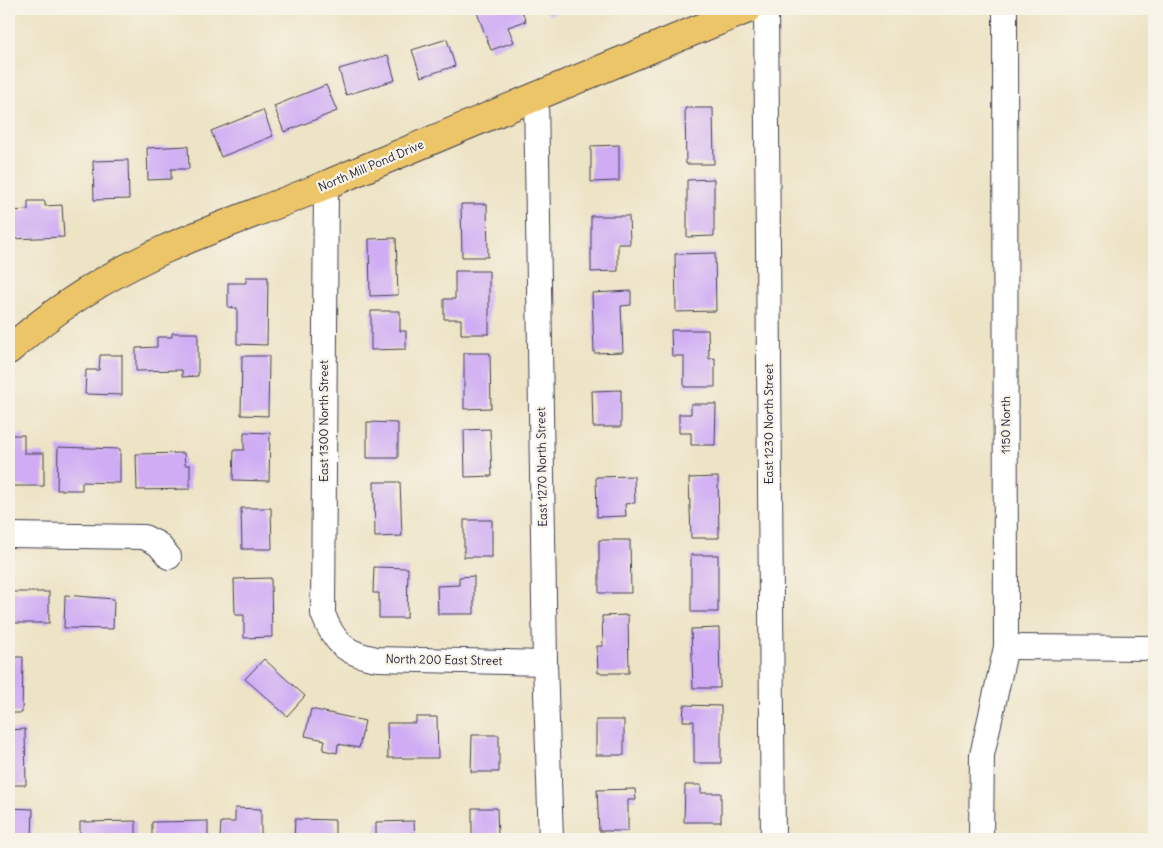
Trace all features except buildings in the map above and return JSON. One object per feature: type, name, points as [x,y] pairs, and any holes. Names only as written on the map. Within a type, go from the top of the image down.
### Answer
[{"type":"main road","name":"North Mill Pond Drive","points":[[9,350],[69,305],[107,280],[163,250],[326,185],[536,95],[748,9]]},
{"type":"street","name":"East 1230 North Street","points":[[766,9],[772,839]]},
{"type":"street","name":"1150 North","points":[[981,839],[982,755],[1006,647],[1005,9]]},
{"type":"street","name":"East 1270 North Street","points":[[536,95],[545,663],[551,839]]},
{"type":"street","name":"East 1300 North Street","points":[[326,185],[323,614],[331,634],[346,649]]},
{"type":"street","points":[[9,535],[144,537],[158,544],[169,556]]},
{"type":"street","points":[[1006,647],[1154,648]]},
{"type":"street","name":"North 200 East Street","points":[[346,649],[359,656],[376,659],[545,663]]}]
